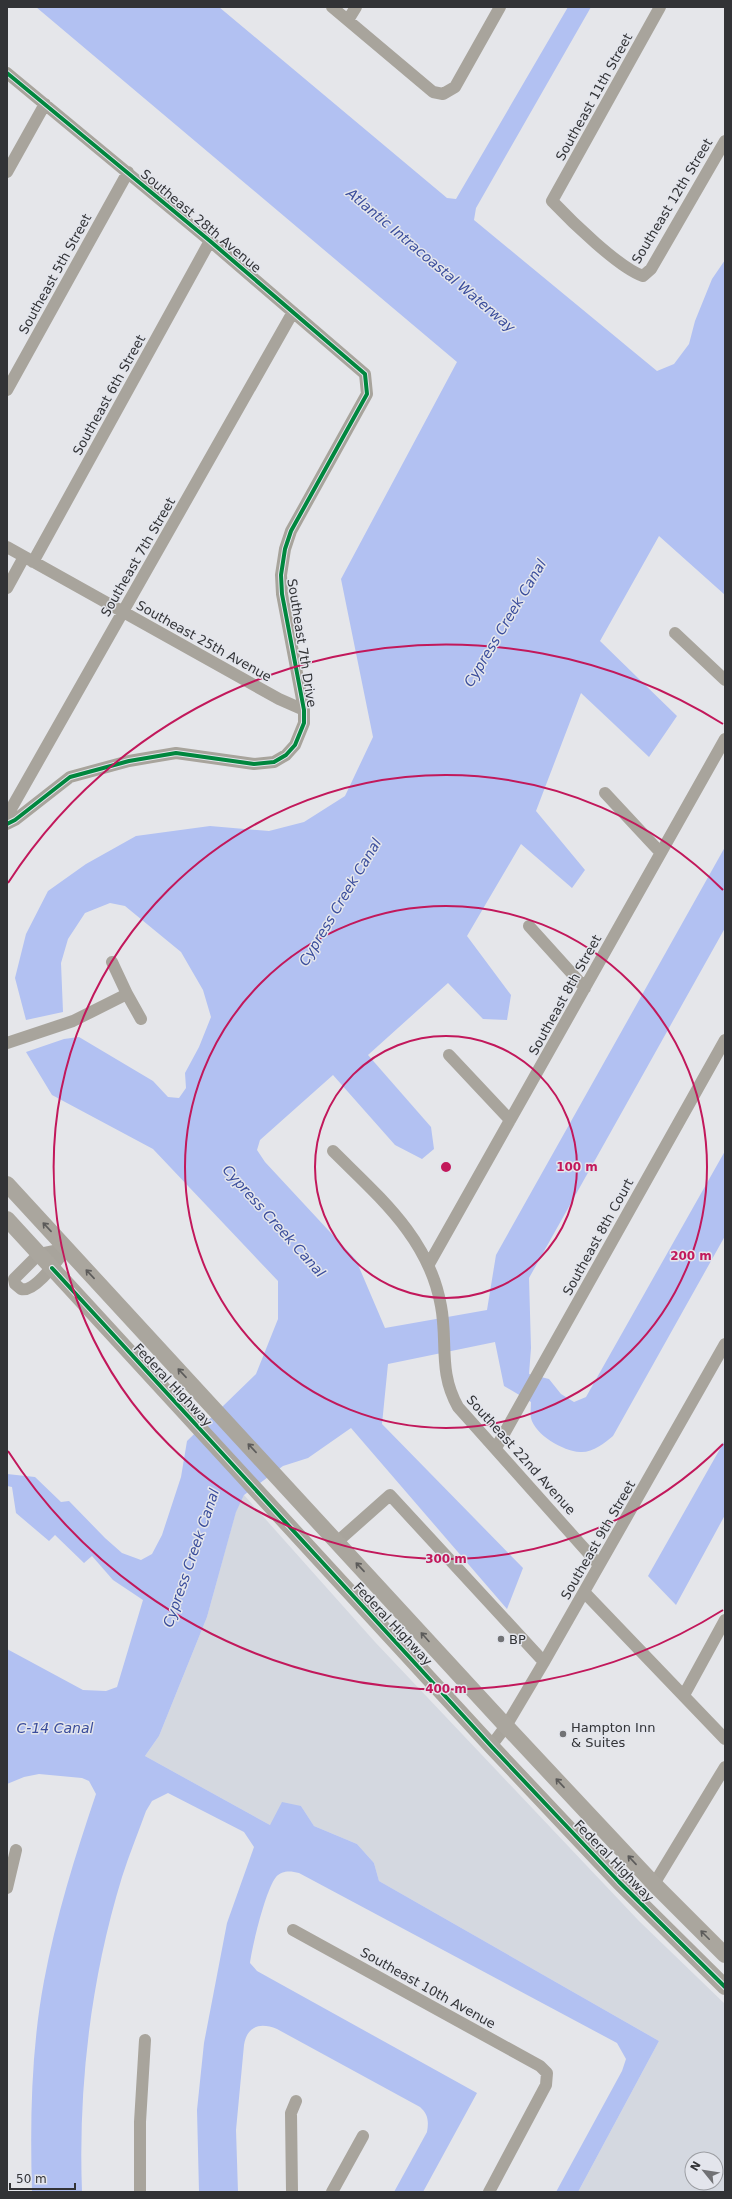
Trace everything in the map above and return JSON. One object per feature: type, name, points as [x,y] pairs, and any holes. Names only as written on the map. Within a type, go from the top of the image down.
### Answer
[{"type":"main road","name":"Federal Highway","points":[[7,1184],[506,1726],[654,1884],[725,1955]]},
{"type":"main road","name":"Federal Highway","points":[[7,1219],[491,1746],[619,1882],[725,1987]]},
{"type":"main road","points":[[337,1578],[363,1591],[384,1593]]},
{"type":"main road","points":[[363,1607],[373,1605],[384,1607],[406,1616]]},
{"type":"main road","points":[[619,1882],[638,1888],[654,1884]]},
{"type":"main road","points":[[650,1913],[668,1912],[688,1918]]},
{"type":"street","points":[[332,7],[433,92],[443,94],[455,87],[500,7]]},
{"type":"street","points":[[348,20],[356,7]]},
{"type":"street","name":"Southeast 11th Street","points":[[643,276],[627,268],[570,219],[552,200],[660,7]]},
{"type":"street","name":"Southeast 28th Avenue","points":[[7,72],[210,241],[365,374],[367,394]]},
{"type":"street","points":[[7,172],[45,104]]},
{"type":"street","name":"Southeast 12th Street","points":[[643,276],[651,269],[725,141]]},
{"type":"street","name":"Southeast 5th Street","points":[[7,390],[128,172]]},
{"type":"street","name":"Southeast 6th Street","points":[[7,588],[29,559],[210,241]]},
{"type":"street","name":"Southeast 7th Street","points":[[7,816],[293,312]]},
{"type":"street","name":"Southeast 7th Drive","points":[[7,824],[15,820],[70,777],[129,760],[176,753],[254,764],[274,762],[286,755],[294,745],[304,723],[304,710],[282,594],[280,575],[285,550],[291,531],[367,394]]},
{"type":"street","name":"Southeast 25th Avenue","points":[[7,547],[279,699],[304,710]]},
{"type":"street","points":[[675,633],[725,680]]},
{"type":"street","name":"Southeast 8th Street","points":[[429,1264],[725,739]]},
{"type":"street","points":[[605,793],[660,852]]},
{"type":"street","points":[[529,926],[585,988]]},
{"type":"street","points":[[112,962],[141,1019]]},
{"type":"street","points":[[7,1043],[74,1021],[127,994]]},
{"type":"street","name":"Southeast 8th Court","points":[[496,1448],[725,1040]]},
{"type":"street","points":[[449,1056],[510,1120]]},
{"type":"street","name":"Southeast 22nd Avenue","points":[[334,1151],[404,1224],[429,1264],[442,1308],[443,1360],[450,1393],[458,1406],[599,1564]]},
{"type":"street","points":[[67,1248],[52,1268],[29,1289],[24,1290],[18,1287],[14,1279],[17,1274],[39,1254],[67,1248]]},
{"type":"street","name":"Southeast 9th Street","points":[[491,1746],[506,1726],[544,1662],[725,1344]]},
{"type":"street","points":[[338,1542],[390,1495],[544,1662]]},
{"type":"street","points":[[584,1592],[725,1739]]},
{"type":"street","points":[[684,1695],[725,1620]]},
{"type":"street","points":[[654,1884],[725,1767]]},
{"type":"street","points":[[7,1888],[16,1850]]},
{"type":"street","name":"Southeast 10th Avenue","points":[[293,1930],[540,2066],[547,2074],[546,2086],[489,2192]]},
{"type":"street","points":[[140,2192],[140,2114],[145,2040]]},
{"type":"street","points":[[292,2192],[291,2113],[296,2101]]},
{"type":"street","points":[[332,2192],[363,2136]]},
{"type":"shaded area","points":[[244,1495],[375,1642],[639,1921],[725,2004],[725,2192],[578,2192],[659,2041],[379,1881],[374,1863],[357,1844],[314,1826],[301,1806],[270,1825],[145,1756],[159,1736],[207,1617],[236,1511]]},
{"type":"water","points":[[36,7],[219,7],[447,198],[456,199],[568,7],[591,7],[476,208],[474,220],[657,371],[674,364],[689,344],[695,321],[712,279],[725,260],[725,595],[659,536],[600,641],[677,716],[649,757],[581,693],[536,811],[585,870],[572,888],[521,844],[467,936],[511,995],[507,1020],[483,1019],[448,983],[368,1055],[431,1127],[434,1149],[422,1159],[395,1145],[333,1075],[260,1140],[257,1150],[265,1162],[356,1260],[385,1328],[487,1310],[496,1255],[725,847],[725,928],[529,1278],[531,1348],[529,1374],[549,1379],[561,1394],[574,1402],[586,1397],[725,1151],[725,1236],[613,1436],[589,1451],[580,1452],[566,1449],[551,1441],[538,1430],[531,1418],[531,1402],[504,1386],[495,1342],[388,1364],[382,1424],[523,1568],[507,1609],[351,1428],[308,1458],[283,1466],[244,1495],[236,1512],[207,1617],[159,1736],[145,1756],[270,1825],[282,1802],[301,1806],[314,1826],[357,1844],[374,1863],[379,1881],[659,2041],[578,2192],[556,2192],[622,2071],[626,2059],[617,2043],[299,1873],[284,1872],[276,1877],[268,1893],[260,1918],[250,1963],[257,1971],[477,2093],[423,2192],[394,2192],[427,2132],[428,2124],[425,2112],[420,2107],[277,2029],[265,2026],[255,2027],[248,2034],[244,2045],[236,2130],[238,2192],[199,2192],[197,2110],[204,2043],[227,1923],[254,1847],[244,1832],[168,1793],[152,1801],[146,1811],[122,1877],[102,1954],[89,2033],[85,2072],[81,2152],[82,2192],[32,2192],[32,2086],[36,2033],[44,1981],[60,1910],[73,1864],[96,1794],[89,1781],[82,1778],[39,1774],[24,1777],[7,1784],[7,1649],[83,1690],[106,1691],[117,1687],[143,1600],[113,1580],[92,1556],[84,1563],[55,1535],[49,1541],[16,1513],[12,1487],[7,1486],[7,1474],[35,1477],[61,1502],[69,1501],[122,1553],[141,1560],[152,1554],[162,1535],[181,1477],[187,1441],[256,1374],[278,1319],[278,1281],[153,1149],[52,1095],[26,1052],[64,1039],[79,1037],[153,1081],[168,1097],[179,1098],[186,1088],[185,1073],[199,1047],[211,1017],[203,990],[181,952],[125,906],[110,903],[85,913],[68,939],[61,963],[63,1012],[26,1020],[15,978],[26,934],[48,891],[86,864],[136,836],[210,826],[269,831],[304,822],[345,796],[373,737],[341,579],[457,362]]},
{"type":"water","points":[[725,1440],[725,1515],[676,1605],[648,1576]]},
{"type":"cycle path","points":[[7,73],[210,241],[365,374],[367,394],[291,531],[285,549],[281,575],[282,594],[304,710],[304,723],[295,745],[286,755],[274,762],[254,764],[176,753],[129,761],[70,777],[15,820],[7,824]]},
{"type":"cycle path","points":[[52,1268],[491,1746],[619,1882],[725,1987]]},
{"type":"place","name":"BP","points":[[501,1639]]},
{"type":"place","name":"Hampton Inn & Suites","points":[[563,1734]]},
{"type":"water label","name":"Atlantic Intracoastal Waterway","points":[[431,260]]},
{"type":"water label","name":"Cypress Creek Canal","points":[[505,623]]},
{"type":"water label","name":"Cypress Creek Canal","points":[[340,902]]},
{"type":"water label","name":"Cypress Creek Canal","points":[[274,1221]]},
{"type":"water label","name":"Cypress Creek Canal","points":[[191,1558]]},
{"type":"water label","name":"C-14 Canal","points":[[55,1728]]}]
